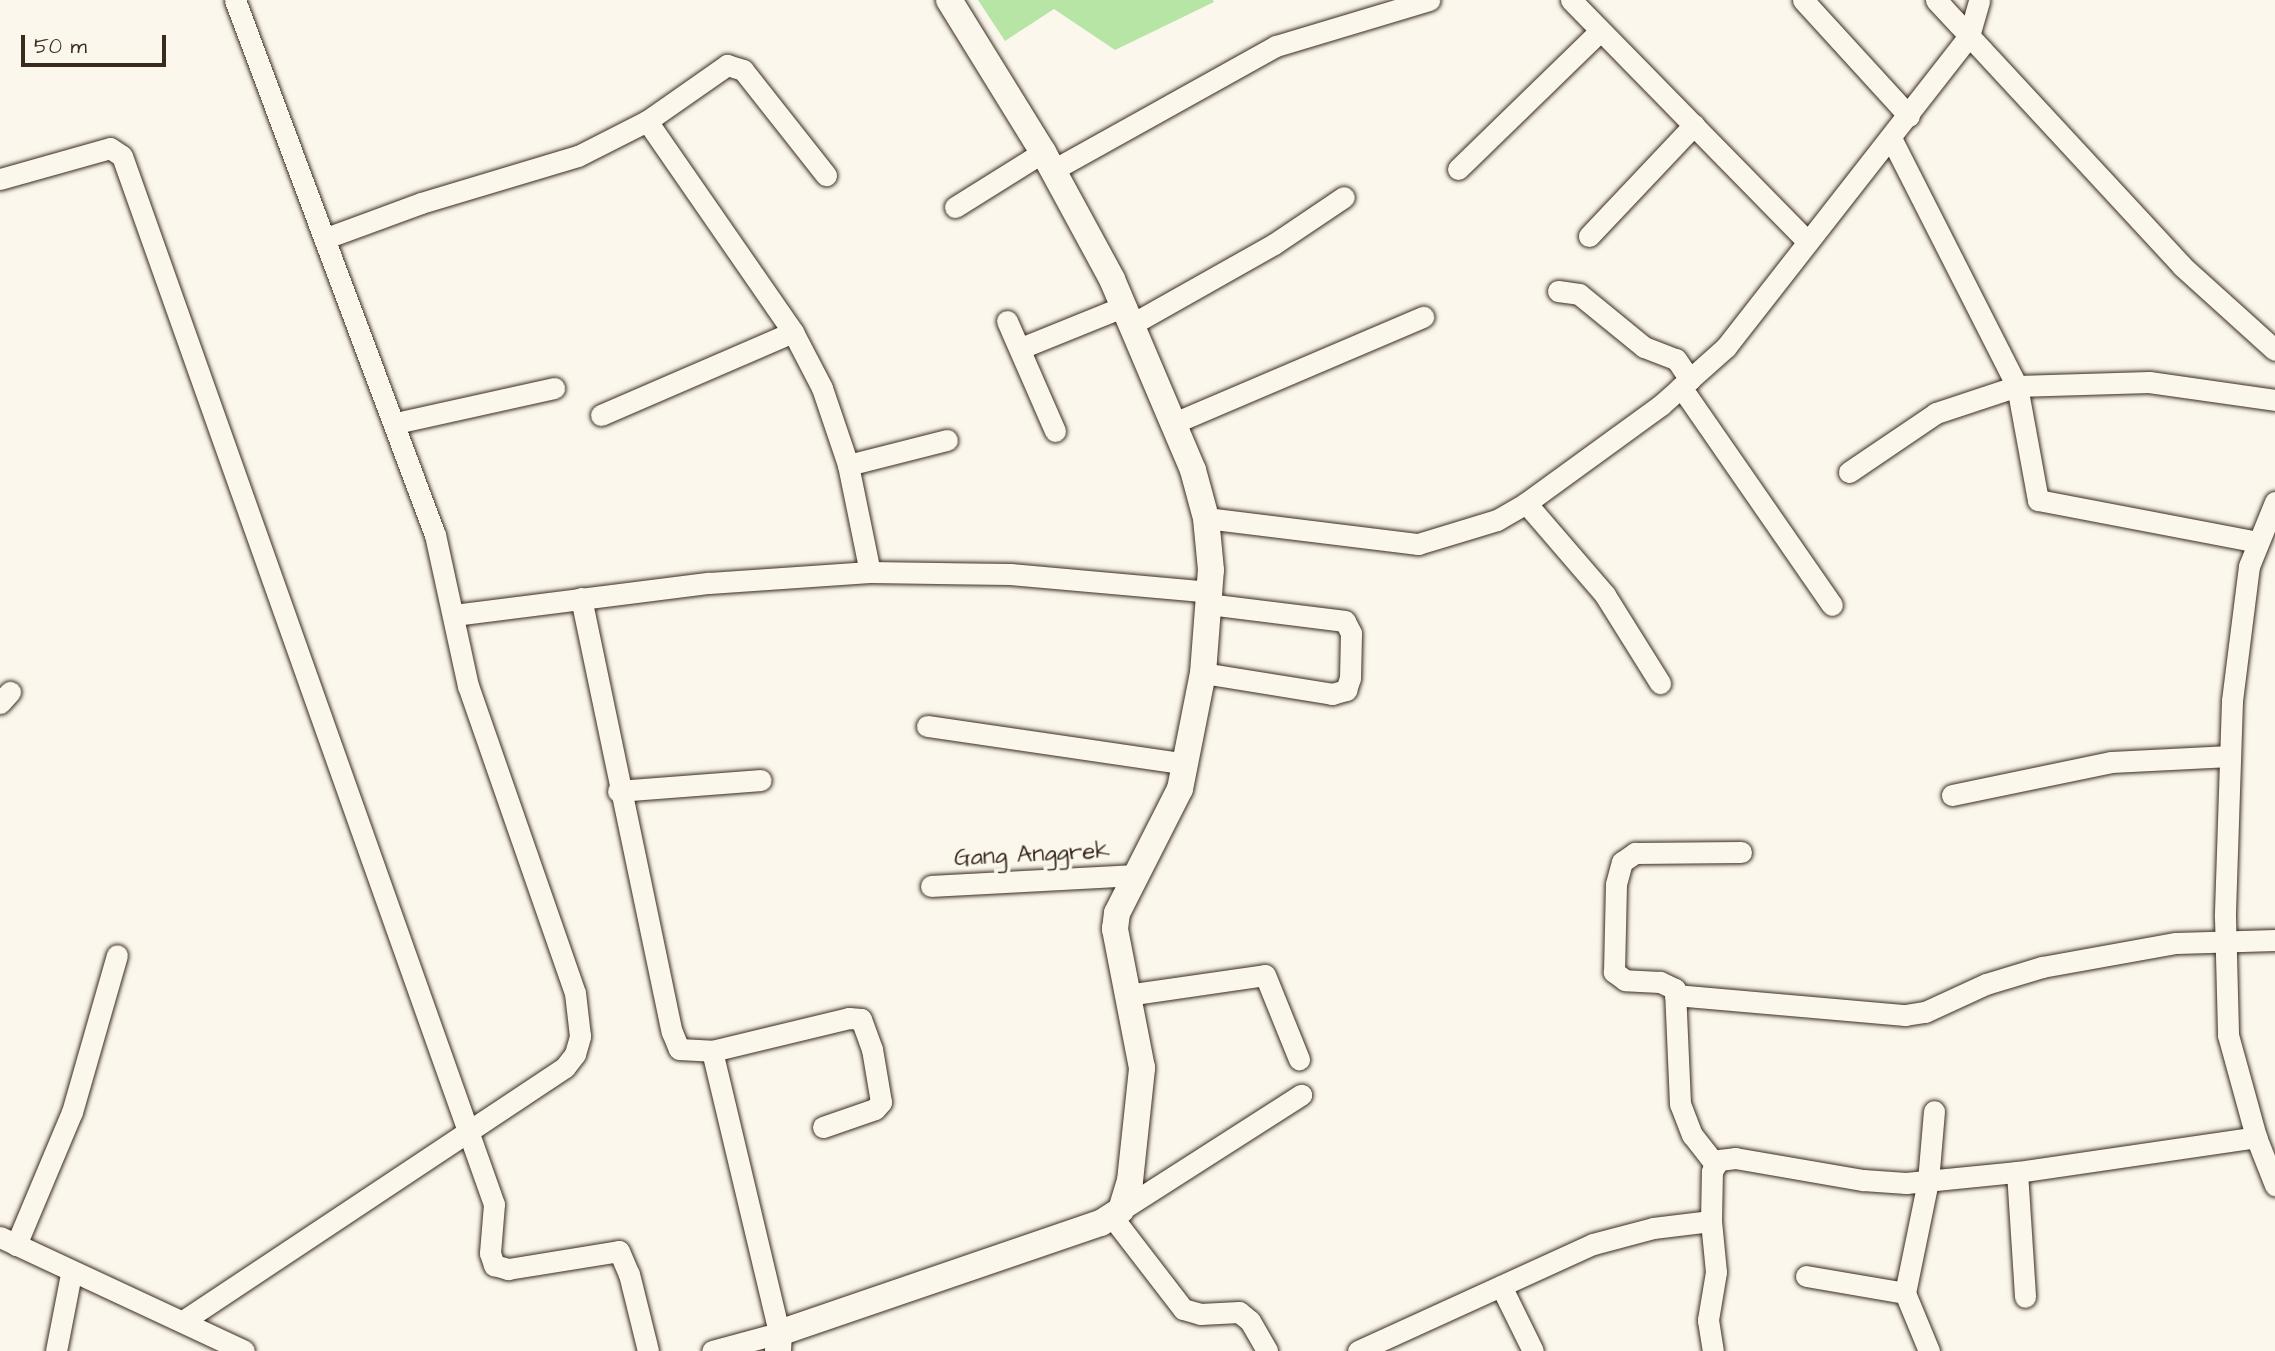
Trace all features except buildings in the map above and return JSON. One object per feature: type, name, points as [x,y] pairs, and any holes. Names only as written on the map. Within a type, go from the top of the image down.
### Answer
[{"type":"street","points":[[183,1321],[565,1067],[575,1054],[580,1036],[575,993],[468,686],[435,534],[396,423],[235,0]]},
{"type":"street","points":[[949,0],[1048,161],[1130,314],[1174,423],[1206,518],[1210,598],[1203,673],[1186,764],[1171,809],[1135,875],[1115,929],[1142,1068],[1130,1181],[1117,1214]]},
{"type":"street","points":[[955,207],[1276,46],[1429,0]]},
{"type":"street","points":[[1571,0],[1807,241]]},
{"type":"street","points":[[1803,0],[1909,116]]},
{"type":"street","points":[[1936,0],[2182,266],[2275,350]]},
{"type":"street","points":[[1206,518],[1418,544],[1497,520],[1527,503],[1686,384],[1726,347],[1969,36],[1979,0]]},
{"type":"street","points":[[1458,169],[1600,31]]},
{"type":"street","points":[[326,238],[421,202],[578,156],[647,121],[710,74],[736,65],[826,175]]},
{"type":"street","points":[[647,121],[793,332],[822,388],[848,465],[870,572]]},
{"type":"street","points":[[1589,236],[1694,125]]},
{"type":"street","points":[[1891,138],[2017,386],[2038,500],[2258,542]]},
{"type":"street","points":[[0,179],[110,148],[122,156],[494,1204],[490,1253],[494,1265],[508,1269],[619,1251],[648,1351]]},
{"type":"street","points":[[1021,348],[1130,314],[1274,244],[1344,197]]},
{"type":"street","points":[[1558,291],[1578,294],[1644,347],[1676,359],[1686,384],[1832,605]]},
{"type":"street","points":[[1174,423],[1423,317]]},
{"type":"street","points":[[1007,321],[1055,431]]},
{"type":"street","points":[[601,415],[793,332]]},
{"type":"street","points":[[1849,472],[1936,413],[2017,386],[2149,382],[2275,400]]},
{"type":"street","points":[[396,423],[554,388]]},
{"type":"street","points":[[848,465],[947,440]]},
{"type":"street","points":[[2275,502],[2249,566],[2237,659],[2230,756],[2225,940],[2228,1035],[2256,1137],[2275,1185]]},
{"type":"street","points":[[1527,503],[1605,595],[1660,683]]},
{"type":"street","points":[[454,615],[709,583],[870,572],[1010,574],[1210,598],[1345,621],[1351,633],[1350,685],[1332,694],[1203,673]]},
{"type":"street","points":[[581,598],[618,791],[675,1043],[684,1051],[712,1051],[849,1018],[861,1019],[872,1049],[881,1102],[875,1109],[823,1127]]},
{"type":"street","points":[[927,726],[1186,764]]},
{"type":"street","points":[[1952,795],[2111,762],[2230,756]]},
{"type":"street","points":[[618,791],[761,780]]},
{"type":"street","points":[[1713,1351],[1708,1320],[1716,1272],[1711,1221],[1715,1164],[1683,1118],[1675,995],[1670,984],[1625,980],[1614,972],[1618,870],[1635,853],[1741,852]]},
{"type":"street","name":"Gang Anggrek","points":[[931,886],[1135,875]]},
{"type":"street","points":[[1675,995],[1905,1015],[1925,1012],[1986,984],[2042,967],[2151,946],[2225,940],[2275,940]]},
{"type":"street","points":[[117,955],[72,1112],[8,1241],[71,1273],[183,1321],[209,1343],[244,1351]]},
{"type":"street","points":[[1127,995],[1265,975],[1298,1059]]},
{"type":"street","points":[[712,1051],[778,1342]]},
{"type":"street","points":[[712,1351],[778,1342],[1117,1214],[1301,1095]]},
{"type":"street","points":[[1929,1351],[1905,1293],[1928,1181],[1934,1111]]},
{"type":"street","points":[[1715,1164],[1735,1158],[1863,1180],[1928,1181],[2017,1172],[2256,1137]]},
{"type":"street","points":[[2017,1172],[2025,1297]]},
{"type":"street","points":[[1117,1214],[1183,1309],[1199,1314],[1239,1312],[1250,1321],[1267,1351]]},
{"type":"street","points":[[1358,1351],[1603,1241],[1711,1221]]},
{"type":"street","points":[[56,1351],[71,1273]]},
{"type":"street","points":[[1806,1276],[1905,1293]]},
{"type":"street","points":[[1501,1286],[1532,1351]]},
{"type":"green space","points":[[978,0],[1214,2],[1115,50],[1054,9],[1005,41]]}]
